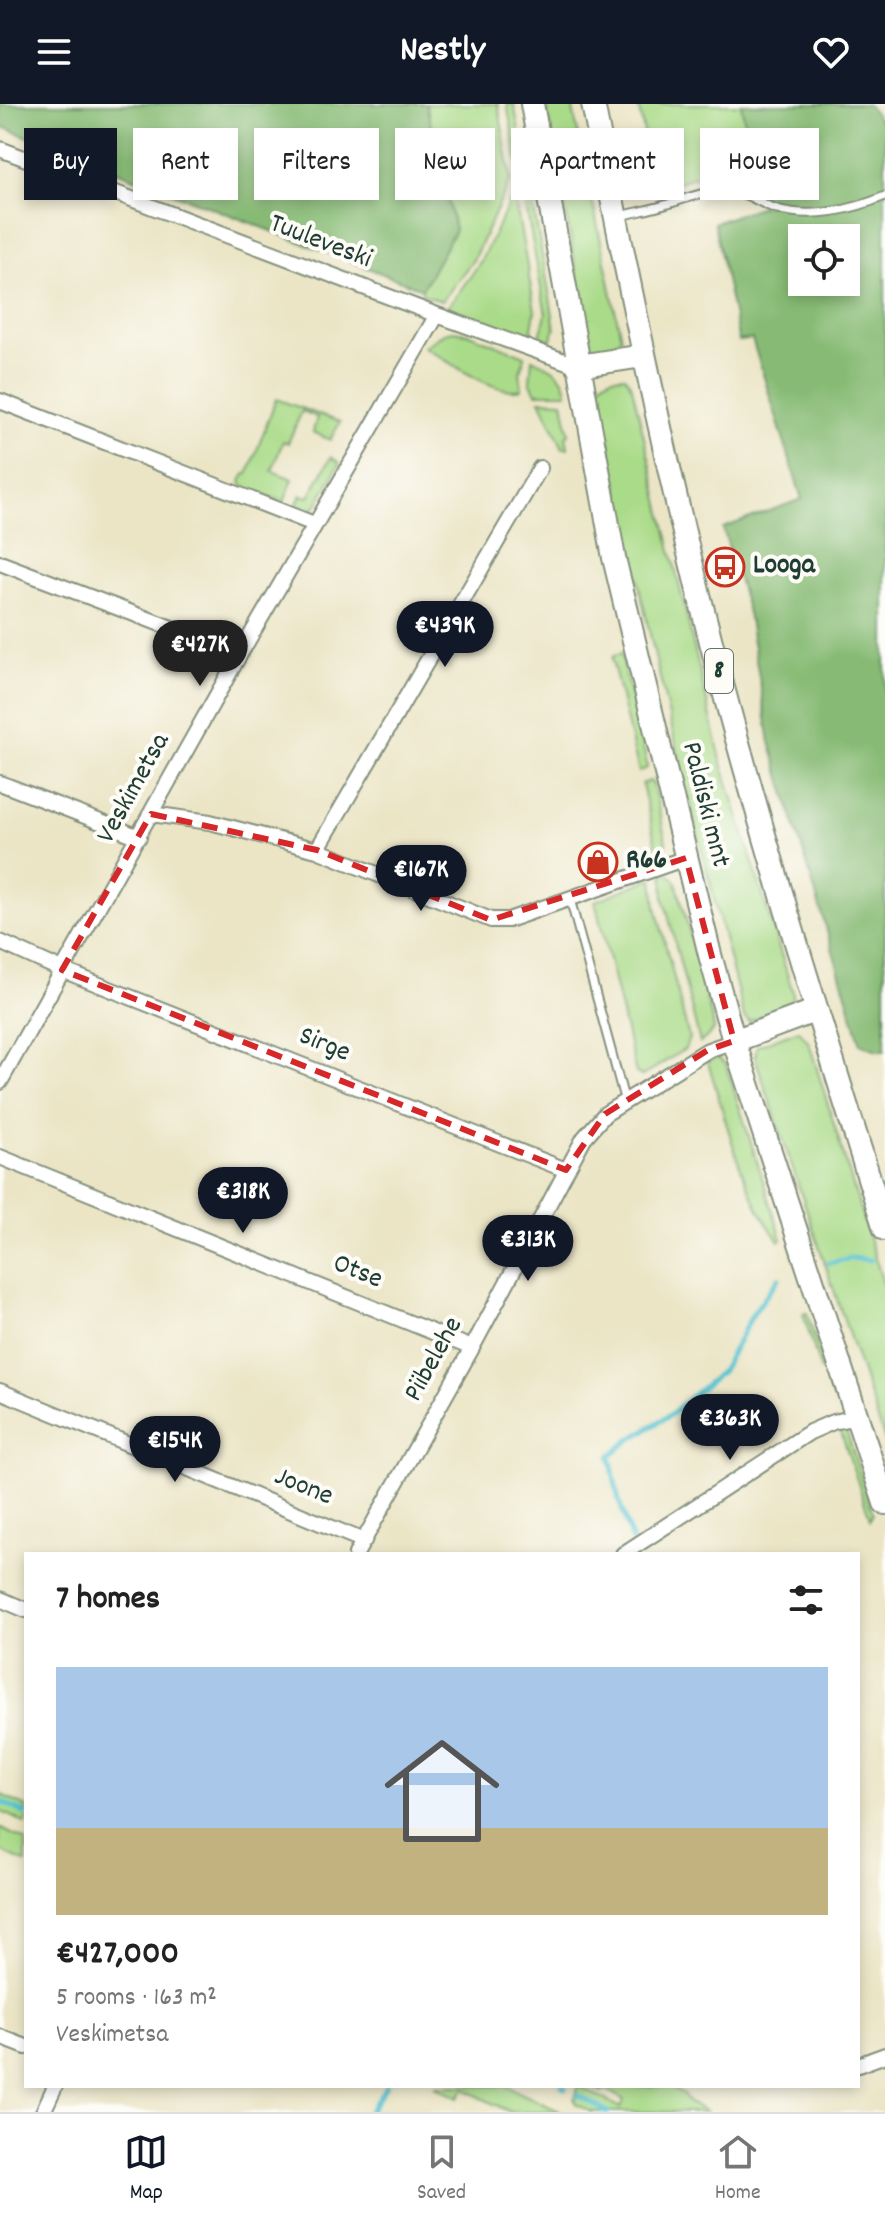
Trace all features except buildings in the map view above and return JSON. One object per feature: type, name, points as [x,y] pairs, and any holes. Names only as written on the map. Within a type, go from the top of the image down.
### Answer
[{"type":"main road","name":"Paldiski mnt","points":[[532,104],[614,558],[686,858],[734,1041],[885,1503]]},
{"type":"main road","name":"Paldiski mnt","points":[[593,104],[643,356],[711,641],[763,829],[885,1229]]},
{"type":"main road","points":[[578,366],[643,356]]},
{"type":"main road","points":[[734,1041],[817,1010]]},
{"type":"street","name":"Tuuleveski","points":[[0,149],[578,366]]},
{"type":"street","name":"Veskimetsa","points":[[0,1082],[314,524],[437,315]]},
{"type":"street","points":[[0,401],[314,524]]},
{"type":"street","points":[[317,850],[540,468]]},
{"type":"street","points":[[0,563],[240,654]]},
{"type":"street","points":[[0,783],[139,837]]},
{"type":"street","points":[[151,814],[210,822],[317,850],[491,920],[508,920],[686,858]]},
{"type":"street","name":"Sirge","points":[[0,942],[62,970],[566,1170]]},
{"type":"street","name":"Piibelehe","points":[[360,1548],[584,1138],[605,1114],[708,1050],[734,1041]]},
{"type":"street","name":"Otse","points":[[0,1157],[472,1348]]},
{"type":"street","name":"Joone","points":[[0,1391],[360,1548]]},
{"type":"street","points":[[626,1552],[810,1432],[833,1422],[857,1417]]},
{"type":"street","points":[[0,1599],[24,1609]]},
{"type":"street","points":[[0,2037],[24,2046]]},
{"type":"street","points":[[860,2064],[885,2055]]},
{"type":"street","points":[[43,2112],[54,2088]]},
{"type":"lane","points":[[615,217],[672,203],[697,193],[730,191],[775,209],[798,214],[841,210],[885,196]]},
{"type":"lane","points":[[570,898],[625,1102]]},
{"type":"highlighted area","points":[[151,814],[317,850],[491,920],[686,858],[734,1041],[708,1050],[605,1114],[566,1170],[62,970]]},
{"type":"green space","points":[[0,104],[426,104],[432,128],[395,128],[395,200],[448,200],[455,230],[422,289],[192,200],[238,200],[238,128],[133,128],[133,177],[117,171],[117,128],[24,128],[24,135],[0,126]]},
{"type":"green space","points":[[426,104],[498,104],[511,179],[473,260],[442,301],[422,294],[422,289],[455,230],[448,200],[495,200],[495,128],[432,128]]},
{"type":"green space","points":[[507,104],[514,104],[518,128],[511,128]]},
{"type":"green space","points":[[546,104],[572,104],[577,128],[550,128]]},
{"type":"green space","points":[[638,104],[741,104],[746,128],[700,128],[700,176],[684,180],[684,128],[643,128]]},
{"type":"green space","points":[[741,104],[867,104],[885,127],[885,1050],[861,1044],[770,742],[748,613],[723,528],[802,499],[752,339],[739,341],[714,223],[762,206],[761,200],[819,200],[819,128],[746,128]]},
{"type":"green space","points":[[525,200],[532,200],[555,329],[551,339],[539,341],[546,314]]},
{"type":"green space","points":[[564,200],[592,200],[621,338],[609,348],[596,350],[590,345]]},
{"type":"green space","points":[[510,202],[516,205],[535,311],[530,339],[447,308],[478,266]]},
{"type":"green space","points":[[444,333],[467,333],[525,356],[520,372],[522,389],[511,390],[485,382],[424,347]]},
{"type":"green space","points":[[532,359],[559,375],[567,393],[536,393],[530,381]]},
{"type":"green space","points":[[625,376],[632,387],[721,760],[793,993],[793,1003],[749,1022],[744,1017],[685,781],[613,464],[598,384],[612,377]]},
{"type":"green space","points":[[276,399],[340,422],[330,440],[313,432],[317,417],[302,411],[288,443],[283,441],[272,471],[293,479],[284,502],[243,487],[241,481],[248,474]]},
{"type":"green space","points":[[540,400],[563,401],[569,434],[566,436],[568,448],[563,448]]},
{"type":"green space","points":[[331,457],[340,463],[315,508],[296,506],[301,495],[309,497]]},
{"type":"green space","points":[[621,654],[647,764],[647,768],[639,772],[612,660],[613,656]]},
{"type":"green space","points":[[650,781],[666,843],[658,855],[642,784]]},
{"type":"green space","points":[[663,874],[670,875],[676,881],[713,1023],[714,1030],[700,1043],[664,898]]},
{"type":"green space","points":[[653,878],[656,907],[689,1038],[685,1049],[642,1076],[636,1073],[595,901]]},
{"type":"green space","points":[[799,1030],[809,1043],[885,1290],[885,1441],[755,1057],[757,1046]]},
{"type":"green space","points":[[718,1058],[726,1065],[782,1239],[779,1241],[754,1199],[736,1154],[707,1060]]},
{"type":"green space","points":[[807,1313],[824,1367],[821,1371],[803,1314]]},
{"type":"green space","points":[[839,1426],[845,1427],[873,1513],[870,1519]]},
{"type":"green space","points":[[0,1794],[24,1806],[24,1823],[0,1811]]},
{"type":"green space","points":[[0,1828],[24,1840],[24,1862],[0,1851]]},
{"type":"green space","points":[[438,2088],[510,2088],[561,2112],[510,2112],[464,2089],[458,2098]]},
{"type":"green space","points":[[578,2088],[583,2088],[620,2108],[624,2100],[605,2089],[602,2092],[593,2088],[673,2088],[684,2094],[689,2103],[707,2112],[591,2112],[574,2100]]},
{"type":"waterway","points":[[829,1263],[851,1258],[871,1260]]},
{"type":"waterway","points":[[632,1541],[618,1497],[610,1456],[670,1415],[721,1372],[754,1312],[779,1278]]},
{"type":"waterway","points":[[0,1801],[24,1813]]},
{"type":"waterway","points":[[369,2112],[385,2088]]},
{"type":"waterway","points":[[578,2095],[608,2112]]},
{"type":"place","name":"Looga","points":[[725,567]]},
{"type":"place","name":"R66","points":[[598,862]]}]
